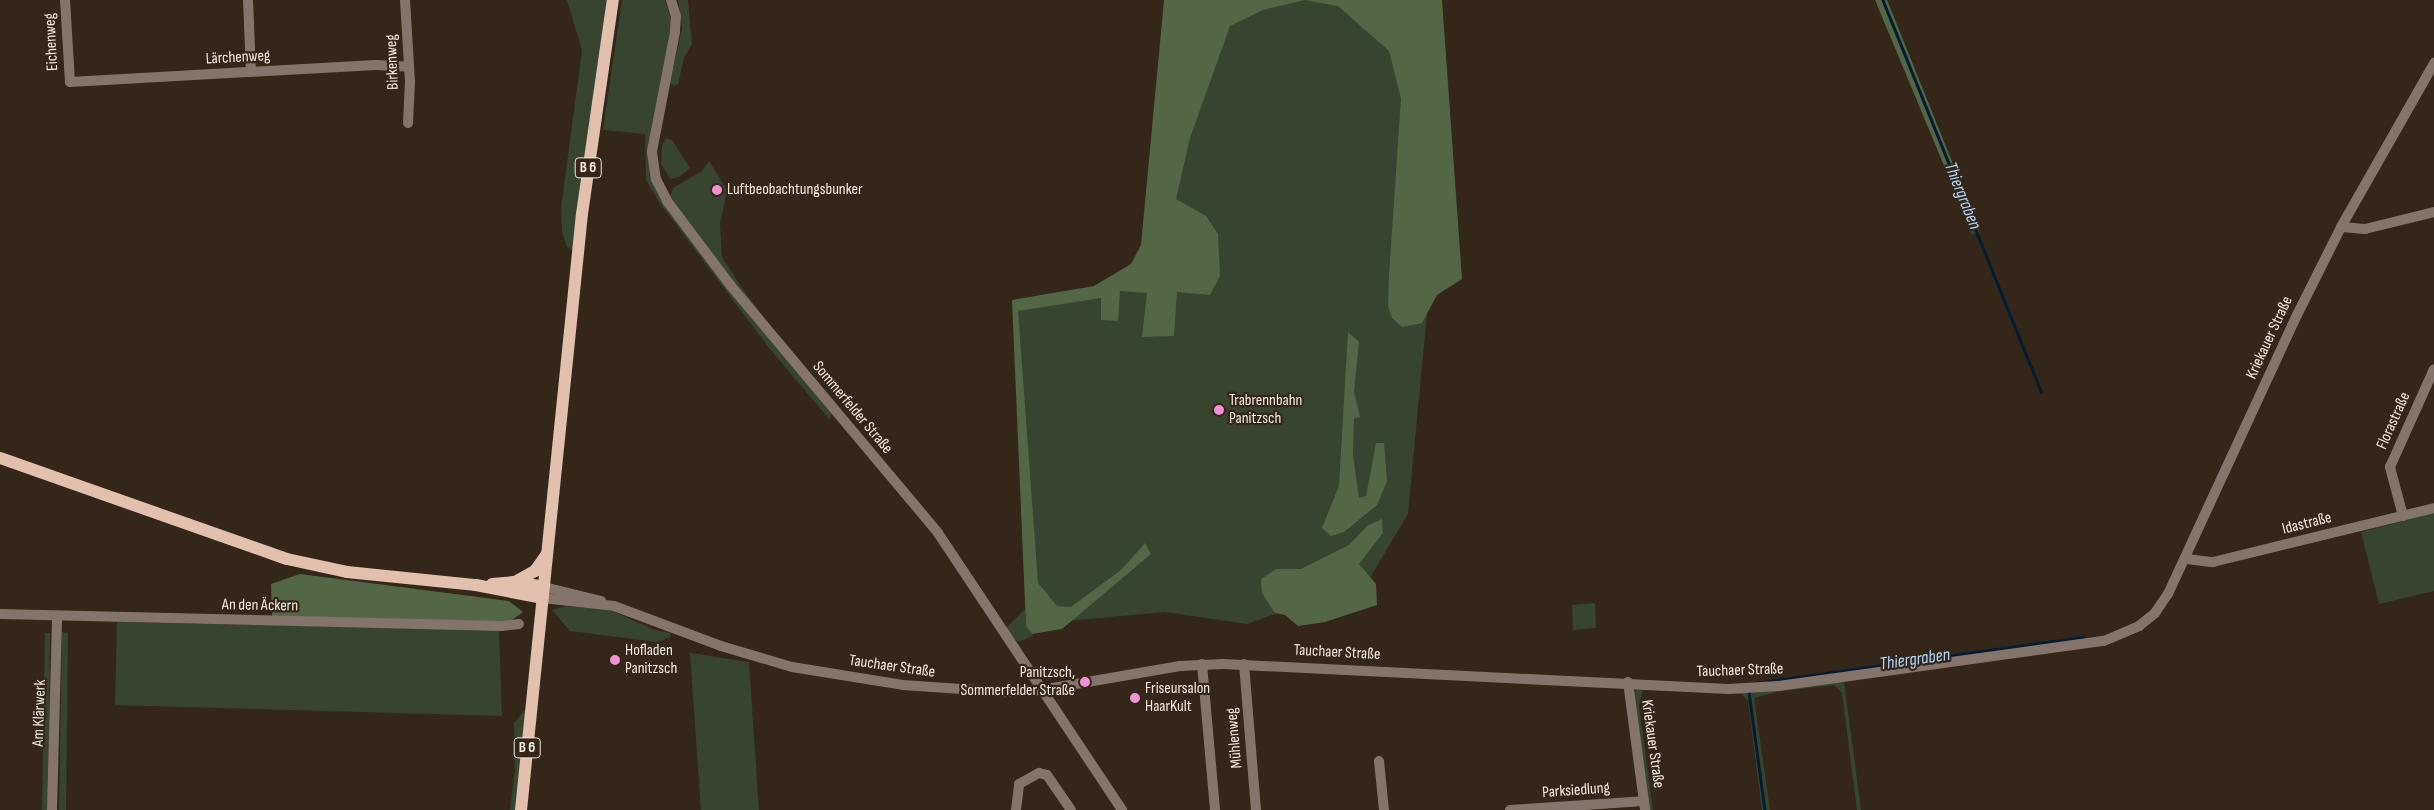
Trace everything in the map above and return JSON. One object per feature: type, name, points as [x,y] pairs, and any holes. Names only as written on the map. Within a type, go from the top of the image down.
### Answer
[{"type":"main road","name":"B 6","points":[[521,810],[588,162],[613,0]]},
{"type":"main road","points":[[0,458],[287,559],[347,572],[543,592]]},
{"type":"main road","points":[[476,585],[514,582],[535,571],[546,555]]},
{"type":"main road","points":[[514,582],[543,592]]},
{"type":"street","name":"Eichenweg","points":[[64,0],[70,82]]},
{"type":"street","points":[[248,0],[251,72]]},
{"type":"street","name":"Birkenweg","points":[[405,0],[409,67],[408,123]]},
{"type":"street","name":"Sommerfelder Straße","points":[[670,0],[676,16],[675,32],[652,152],[656,179],[667,202],[737,294],[938,533],[1122,810]]},
{"type":"street","name":"Kriekauer Straße","points":[[2139,626],[2162,604],[2186,558],[2263,388],[2341,227],[2434,63]]},
{"type":"street","name":"Lärchenweg","points":[[70,82],[376,65],[409,67]]},
{"type":"street","points":[[2341,227],[2365,230],[2434,212]]},
{"type":"street","name":"Florastraße","points":[[2403,516],[2390,467],[2434,370]]},
{"type":"street","name":"Idastraße","points":[[2186,558],[2213,562],[2434,508]]},
{"type":"street","name":"Tauchaer Straße","points":[[543,592],[614,606],[721,646],[792,667],[903,686],[1005,692],[1041,690],[1202,664],[1244,664],[1628,682],[1704,688],[1778,686],[2076,647],[2104,641],[2139,626]]},
{"type":"street","name":"An den Äckern","points":[[0,614],[502,626],[519,624]]},
{"type":"street","name":"Am Klärwerk","points":[[52,810],[57,616]]},
{"type":"street","points":[[1202,664],[1215,810]]},
{"type":"street","name":"Mühlenweg","points":[[1244,664],[1256,810]]},
{"type":"street","name":"Kriekauer Straße","points":[[1628,682],[1645,806]]},
{"type":"street","points":[[1379,761],[1384,810]]},
{"type":"street","points":[[1016,810],[1019,784],[1039,773],[1047,775],[1071,810]]},
{"type":"street","name":"Parksiedlung","points":[[1510,810],[1645,806]]},
{"type":"green space","points":[[567,0],[608,0],[574,250],[567,247],[562,232],[561,208],[582,50]]},
{"type":"green space","points":[[622,0],[665,0],[672,22],[652,126],[649,158],[697,246],[831,413],[830,420],[769,348],[659,202],[646,180],[645,134],[603,130]]},
{"type":"green space","points":[[678,0],[688,0],[692,44],[684,58],[678,84],[674,86],[670,83],[682,29]]},
{"type":"green space","points":[[1164,0],[1305,0],[1263,10],[1230,26],[1190,138],[1176,199],[1206,216],[1218,234],[1220,276],[1210,295],[1177,292],[1174,336],[1142,337],[1147,293],[1120,291],[1118,321],[1101,320],[1101,298],[1018,311],[1038,583],[1057,606],[1071,607],[1121,570],[1145,543],[1151,554],[1062,629],[1032,634],[1026,626],[1012,300],[1094,286],[1131,264],[1141,245]]},
{"type":"green space","name":"Trabrennbahn Panitzsch","points":[[1223,0],[1385,0],[1433,251],[1408,514],[1368,581],[1247,624],[1165,612],[1035,624],[1013,305],[1095,292],[1151,255]]},
{"type":"green space","points":[[1305,0],[1442,0],[1462,279],[1437,295],[1422,323],[1402,327],[1392,318],[1388,306],[1401,99],[1389,51],[1338,6]]},
{"type":"green space","points":[[1875,0],[1887,0],[1963,189],[1955,192]]},
{"type":"green space","points":[[666,138],[672,140],[690,168],[679,177],[670,179],[661,164],[662,145]]},
{"type":"green space","points":[[709,161],[727,190],[720,225],[722,257],[782,343],[908,494],[942,537],[1005,629],[938,532],[756,313],[669,199],[673,188],[702,171]]},
{"type":"green space","points":[[1963,189],[1980,232],[1971,235],[1955,192]]},
{"type":"green space","points":[[1348,332],[1359,342],[1354,392],[1360,417],[1354,418],[1353,455],[1359,498],[1366,496],[1376,443],[1384,443],[1387,481],[1377,505],[1344,532],[1331,536],[1322,528],[1339,486]]},
{"type":"green space","points":[[2434,513],[2434,591],[2379,604],[2361,532]]},
{"type":"green space","points":[[1382,519],[1383,533],[1359,564],[1376,584],[1377,605],[1325,622],[1298,626],[1285,615],[1275,613],[1262,593],[1261,579],[1276,569],[1301,569],[1349,545],[1367,526]]},
{"type":"green space","points":[[300,574],[509,601],[523,612],[512,620],[498,622],[272,616],[271,584]]},
{"type":"green space","points":[[1595,603],[1596,628],[1573,630],[1572,605]]},
{"type":"green space","points":[[567,606],[610,610],[655,630],[670,633],[671,637],[657,642],[570,631],[552,610]]},
{"type":"green space","points":[[1025,609],[1026,626],[1033,636],[1018,642],[1005,629]]},
{"type":"green space","points":[[117,622],[499,630],[502,716],[115,705]]},
{"type":"green space","points":[[62,632],[68,633],[66,810],[59,810]]},
{"type":"green space","points":[[45,633],[50,633],[48,810],[42,810]]},
{"type":"green space","points":[[690,653],[749,662],[759,810],[701,810]]},
{"type":"green space","points":[[1844,681],[1861,810],[1857,810],[1842,693],[1834,685],[1776,692],[1754,698],[1770,810],[1762,810],[1748,701],[1742,694],[1643,690],[1639,706],[1653,810],[1648,810],[1634,693],[1638,688]]},
{"type":"green space","points":[[526,709],[516,810],[510,810],[515,770],[514,723]]},
{"type":"waterway","name":"Thiergraben","points":[[1883,0],[2041,392]]},
{"type":"waterway","name":"Thiergraben","points":[[1748,684],[2083,637]]},
{"type":"waterway","name":"Thiergraben","points":[[1749,692],[1765,810]]},
{"type":"place","name":"Luftbeobachtungsbunker","points":[[717,190]]},
{"type":"place","name":"Trabrennbahn Panitzsch","points":[[1219,410]]},
{"type":"place","name":"Hofladen Panitzsch","points":[[615,660]]},
{"type":"place","name":"Panitzsch, Sommerfelder Straße","points":[[1085,682]]},
{"type":"place","name":"Friseursalon HaarKult","points":[[1135,698]]}]
